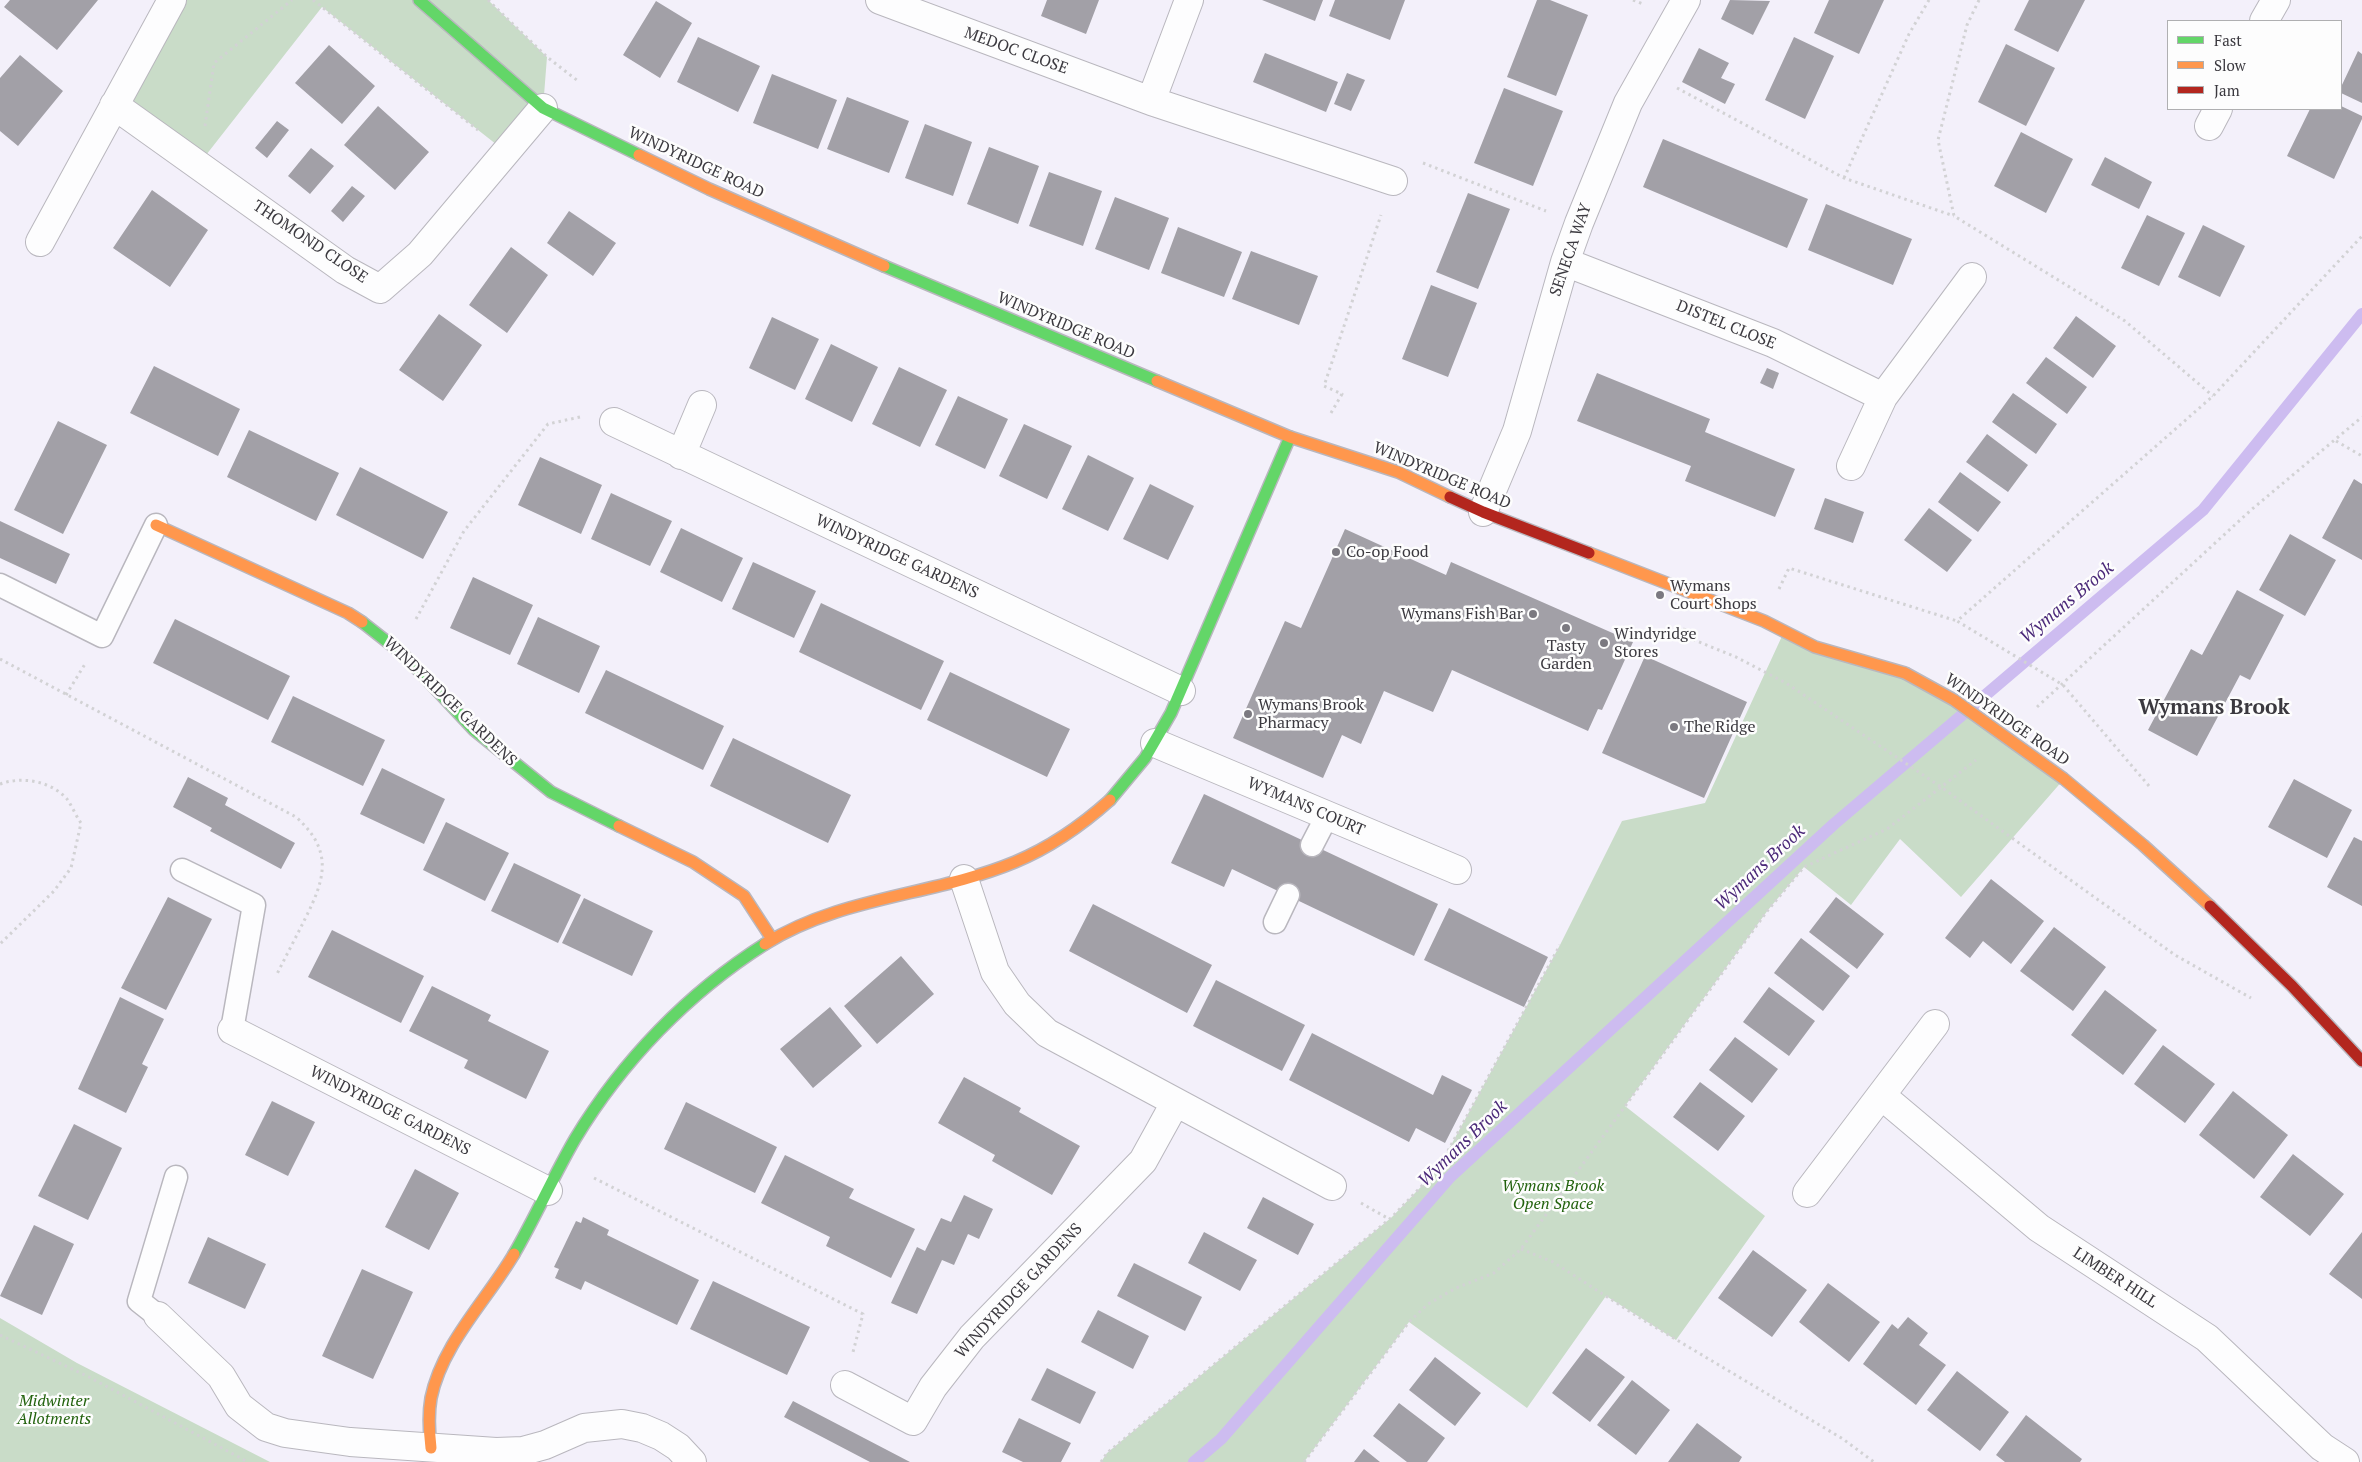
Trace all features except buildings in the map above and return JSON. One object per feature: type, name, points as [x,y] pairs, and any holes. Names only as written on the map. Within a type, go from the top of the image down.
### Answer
[{"type":"street","points":[[40,242],[172,0]]},
{"type":"street","name":"WINDYRIDGE ROAD","points":[[419,0],[543,108],[744,205],[879,264],[1290,437],[1398,472],[1483,512],[1764,622],[1783,634],[1837,656],[1905,673],[1954,700],[2064,779],[2144,843],[2296,989],[2362,1061]]},
{"type":"street","name":"MEDOC CLOSE","points":[[880,0],[1151,101],[1393,181]]},
{"type":"street","points":[[1151,101],[1189,0]]},
{"type":"street","name":"SENECA WAY","points":[[1483,512],[1517,431],[1565,262],[1579,223],[1628,103],[1686,0]]},
{"type":"street","points":[[2265,20],[2276,0]]},
{"type":"street","name":"THOMOND CLOSE","points":[[114,106],[199,164],[345,270],[380,289],[420,254],[543,108]]},
{"type":"street","name":"DISTEL CLOSE","points":[[1565,262],[1773,343],[1883,398]]},
{"type":"street","points":[[1851,466],[1883,398],[1972,277]]},
{"type":"street","points":[[681,454],[702,405]]},
{"type":"street","name":"WINDYRIDGE GARDENS","points":[[614,422],[1181,691]]},
{"type":"street","points":[[431,1448],[428,1421],[434,1382],[443,1363],[505,1270],[562,1162],[606,1093],[640,1050],[673,1017],[739,961],[772,940],[810,920],[850,906],[964,879],[1016,863],[1051,846],[1084,824],[1115,796],[1155,743],[1181,691],[1290,437]]},
{"type":"street","name":"WINDYRIDGE GARDENS","points":[[156,525],[348,614],[377,632],[404,655],[474,730],[520,768],[551,792],[693,862],[744,896],[772,940]]},
{"type":"street","name":"WYMANS COURT","points":[[1155,743],[1457,870]]},
{"type":"street","points":[[964,879],[995,972],[1006,989],[1032,1020],[1048,1033],[1332,1186]]},
{"type":"street","points":[[1807,1193],[1935,1024]]},
{"type":"street","name":"WINDYRIDGE GARDENS","points":[[232,1030],[548,1191]]},
{"type":"street","name":"LIMBER HILL","points":[[1882,1096],[2039,1228],[2207,1338],[2322,1447],[2345,1462]]},
{"type":"street","name":"WINDYRIDGE GARDENS","points":[[845,1385],[913,1421],[933,1387],[972,1337],[1143,1161],[1175,1103]]},
{"type":"street","points":[[158,1316],[221,1376],[228,1392],[239,1406],[266,1427],[285,1434],[350,1442],[496,1452],[523,1451],[546,1445],[584,1428],[622,1424],[642,1428],[661,1436],[678,1447],[692,1462]]},
{"type":"lane","points":[[0,585],[102,636],[156,525]]},
{"type":"lane","points":[[1312,845],[1327,816]]},
{"type":"lane","points":[[182,870],[254,905],[232,1030]]},
{"type":"lane","points":[[1275,922],[1288,896]]},
{"type":"lane","points":[[158,1316],[139,1301],[176,1177]]},
{"type":"path","points":[[199,164],[214,64],[292,0]]},
{"type":"path","points":[[313,0],[506,152]]},
{"type":"path","points":[[488,0],[547,58],[578,81]]},
{"type":"path","points":[[1844,178],[1909,34],[1929,0]]},
{"type":"path","points":[[1954,216],[1938,140],[1967,25],[1979,0]]},
{"type":"path","points":[[1645,72],[1844,178],[1954,216],[2126,321],[2214,396]]},
{"type":"path","points":[[1315,444],[1342,394],[1324,386],[1393,181],[1418,161],[1579,223]]},
{"type":"path","points":[[1957,621],[2214,396],[2362,236]]},
{"type":"path","points":[[404,655],[410,628],[464,531],[548,424],[600,412],[614,422]]},
{"type":"path","points":[[2037,706],[2063,685],[2251,510],[2336,441],[2362,417]]},
{"type":"path","points":[[2336,441],[2362,456]]},
{"type":"path","points":[[1764,622],[1789,568],[1957,621],[2063,685],[2150,786]]},
{"type":"path","points":[[1700,596],[1682,635],[1736,657],[1786,683],[1941,787],[2175,955],[2251,999]]},
{"type":"path","points":[[0,660],[296,817],[308,827],[317,840],[322,854],[323,870],[320,887],[275,978]]},
{"type":"path","points":[[1304,1462],[1409,1322],[1428,1304],[1456,1288],[1494,1273],[1521,1249],[1768,910],[1804,867],[1887,829],[1982,756]]},
{"type":"path","points":[[0,784],[8,781],[43,782],[66,798],[81,823],[71,868],[54,891],[0,944]]},
{"type":"path","points":[[1101,1462],[1107,1453],[1392,1217],[1438,1170],[1560,945]]},
{"type":"path","points":[[562,1162],[863,1314],[845,1385]]},
{"type":"path","points":[[1521,1249],[1552,1262],[1640,1318],[1843,1438],[1874,1462]]},
{"type":"path","points":[[0,1334],[89,1377],[248,1462]]},
{"type":"green space","points":[[172,0],[488,0],[547,57],[543,108],[506,152],[322,7],[199,164],[114,106]]},
{"type":"green space","name":"Wymans Brook Open Space","points":[[1783,634],[1905,673],[2064,779],[1961,897],[1900,839],[1851,905],[1804,867],[1768,910],[1625,1106],[1765,1216],[1676,1340],[1606,1296],[1527,1408],[1409,1322],[1304,1462],[1101,1462],[1107,1453],[1392,1217],[1438,1169],[1560,945],[1622,821],[1705,803]]},
{"type":"green space","name":"Midwinter Allotments","points":[[0,1318],[77,1363],[270,1462],[0,1462]]},
{"type":"waterway","name":"Wymans Brook","points":[[1194,1462],[1221,1439],[1450,1177],[1834,824],[2203,510],[2362,314]]},
{"type":"traffic: fast","points":[[419,0],[543,108],[639,155]]},
{"type":"traffic: fast","points":[[884,266],[1157,381]]},
{"type":"traffic: fast","points":[[1110,800],[1145,758],[1171,713],[1290,437]]},
{"type":"traffic: fast","points":[[362,622],[404,655],[474,730],[551,792],[619,826]]},
{"type":"traffic: fast","points":[[514,1254],[575,1139],[594,1110],[635,1056],[683,1007],[709,984],[765,944]]},
{"type":"traffic: slow","points":[[639,155],[709,189],[884,266]]},
{"type":"traffic: slow","points":[[1157,381],[1290,437],[1398,472],[1450,497]]},
{"type":"traffic: slow","points":[[156,525],[348,613],[362,622]]},
{"type":"traffic: slow","points":[[1589,553],[1764,621],[1815,647],[1905,673]]},
{"type":"traffic: slow","points":[[1905,673],[1954,700],[2064,779]]},
{"type":"traffic: slow","points":[[2064,779],[2143,845],[2210,906]]},
{"type":"traffic: slow","points":[[765,944],[794,928],[825,916],[856,906],[984,873],[1015,862],[1041,850],[1065,835],[1110,800]]},
{"type":"traffic: slow","points":[[619,826],[693,862],[744,896],[772,939]]},
{"type":"traffic: slow","points":[[431,1448],[429,1429],[431,1398],[445,1359],[455,1341],[514,1254]]},
{"type":"traffic: jam","points":[[1450,497],[1483,512],[1589,553]]},
{"type":"traffic: jam","points":[[2210,906],[2292,986],[2362,1061]]},
{"type":"place","name":"Co-op Food","points":[[1336,552]]},
{"type":"place","name":"Wymans Court Shops","points":[[1660,595]]},
{"type":"place","name":"Wymans Fish Bar","points":[[1533,614]]},
{"type":"place","name":"Tasty Garden","points":[[1566,628]]},
{"type":"place","name":"Windyridge Stores","points":[[1604,643]]},
{"type":"place","name":"Wymans Brook Pharmacy","points":[[1248,714]]},
{"type":"place","name":"The Ridge","points":[[1674,727]]},
{"type":"district","name":"Wymans Brook","points":[[2214,708]]}]
